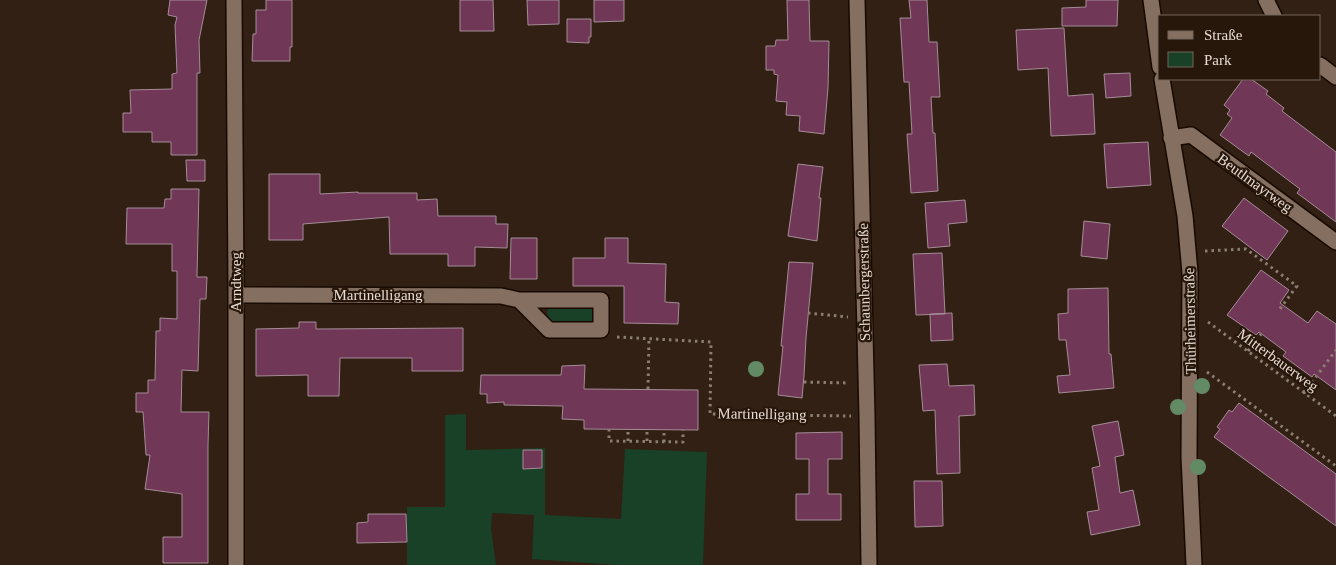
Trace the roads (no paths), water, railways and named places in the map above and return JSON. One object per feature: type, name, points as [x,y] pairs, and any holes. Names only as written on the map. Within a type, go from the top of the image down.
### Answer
[{"type":"street","name":"Arndtweg","points":[[234,0],[236,565]]},
{"type":"street","name":"Schaunbergerstraße","points":[[857,0],[869,565]]},
{"type":"street","points":[[1151,0],[1158,54]]},
{"type":"street","points":[[1266,0],[1274,15]]},
{"type":"street","points":[[1321,66],[1336,77]]},
{"type":"street","name":"Thürheimerstraße","points":[[1162,80],[1185,216],[1190,272],[1190,465],[1194,565]]},
{"type":"street","name":"Beutlmayrweg","points":[[1171,138],[1191,135],[1336,242]]},
{"type":"street","name":"Martinelligang","points":[[236,295],[501,296],[519,300],[601,300],[601,330],[550,330],[519,300]]}]
